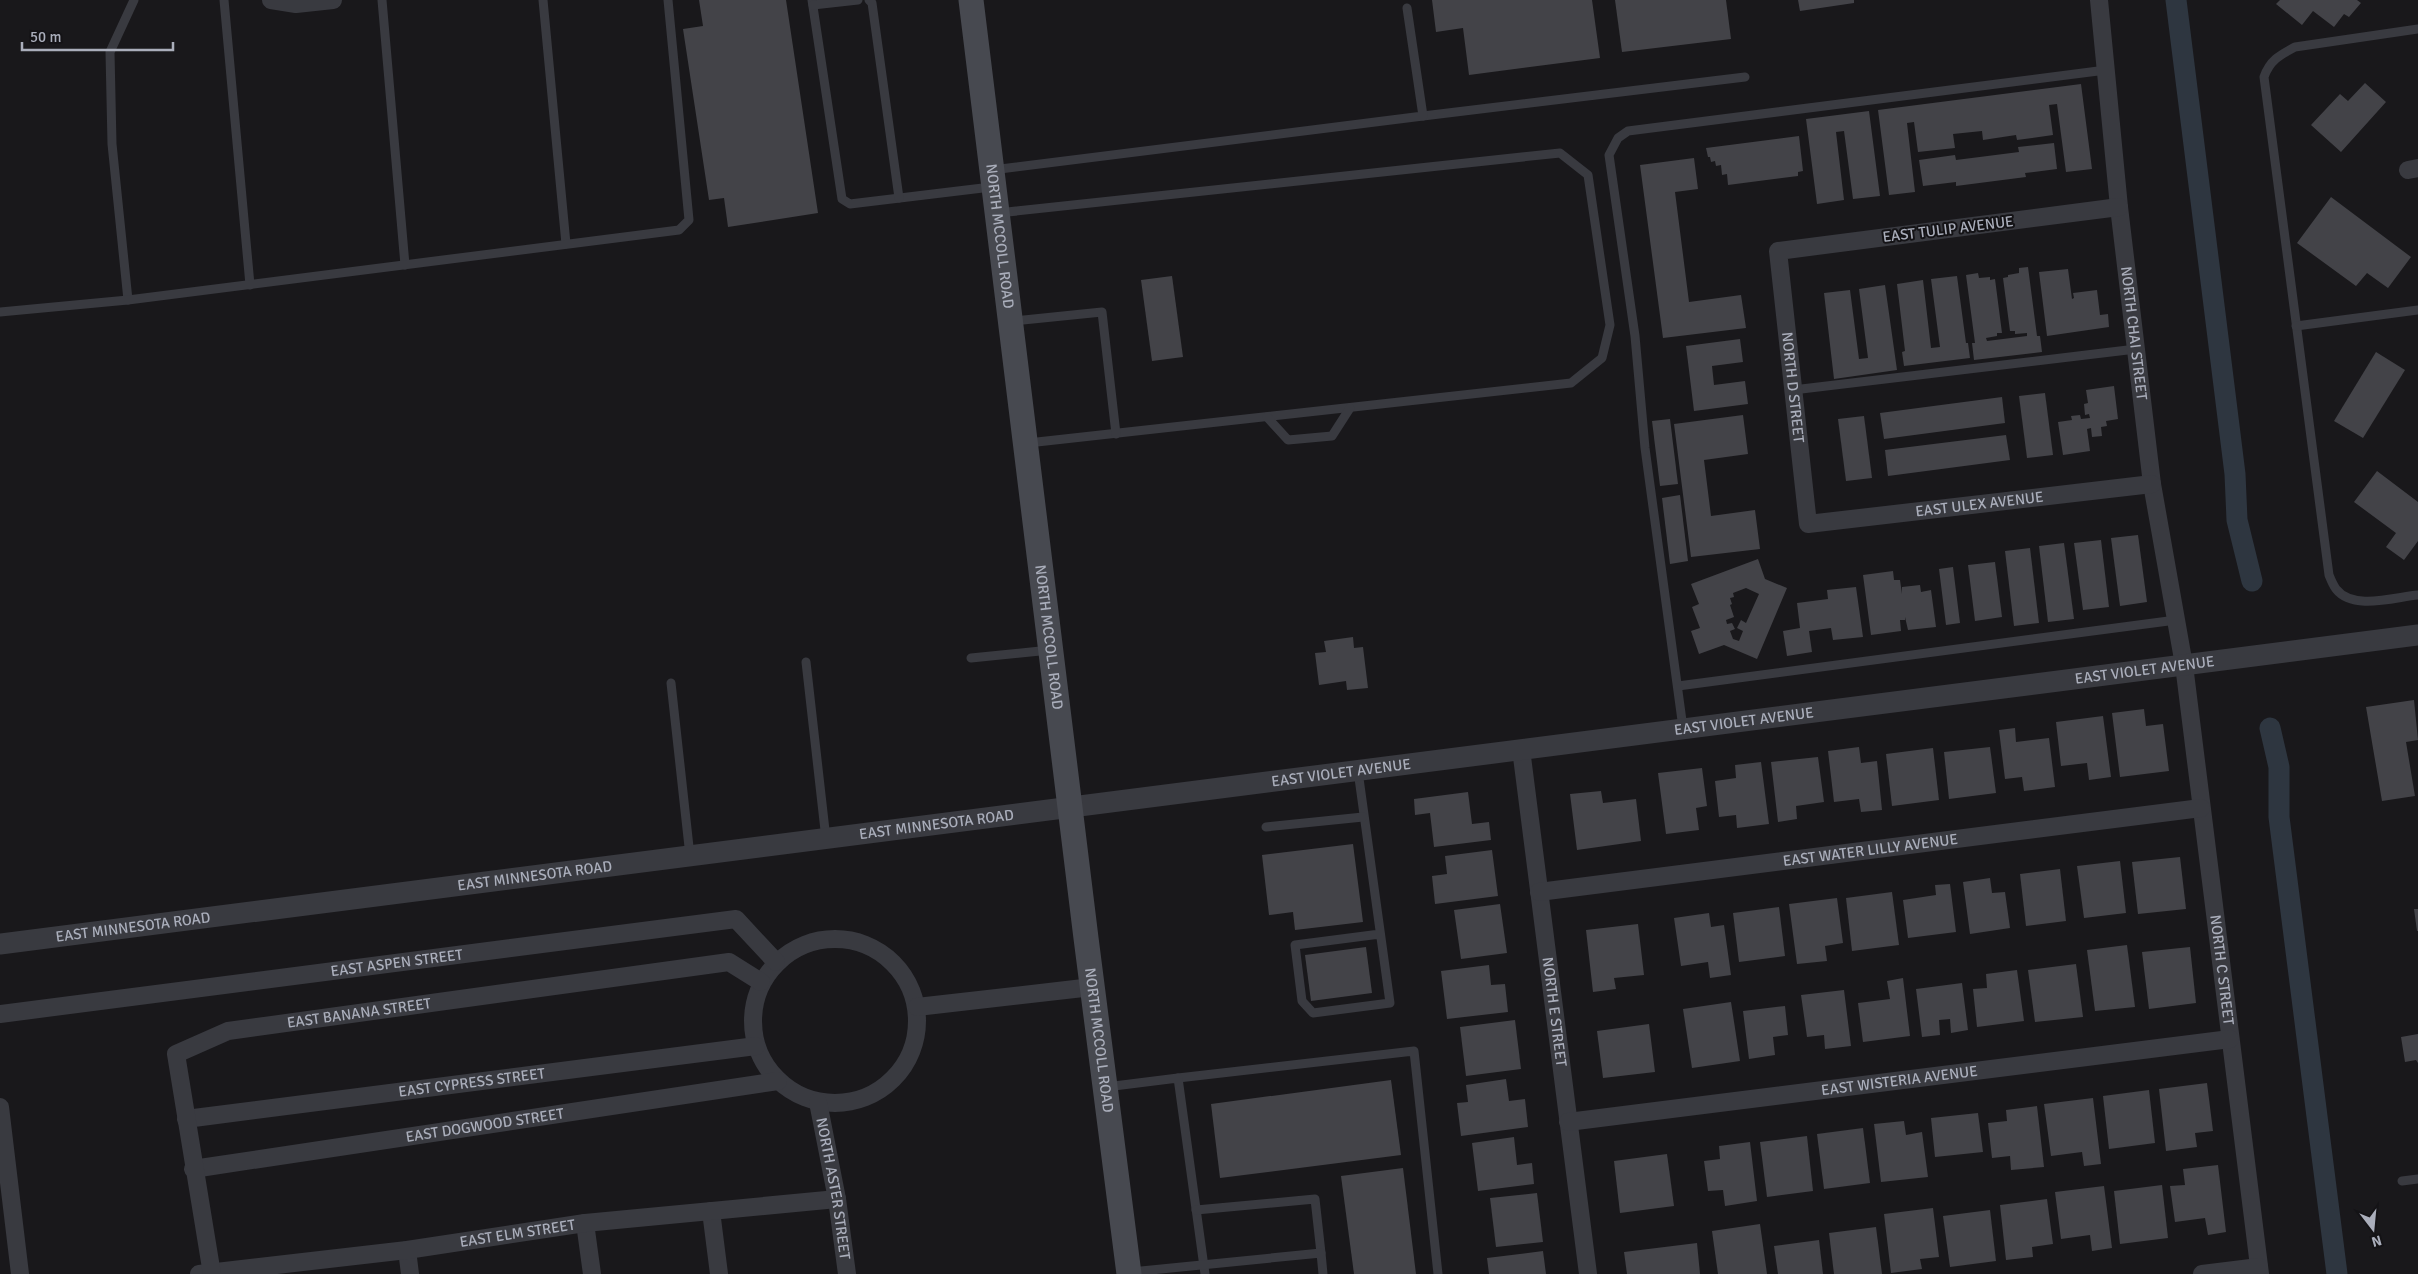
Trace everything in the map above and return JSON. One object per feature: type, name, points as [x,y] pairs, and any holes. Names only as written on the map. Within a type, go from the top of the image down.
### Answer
[{"type":"main road","name":"NORTH MCCOLL ROAD","points":[[971,0],[1050,650],[1129,1273]]},
{"type":"street","points":[[271,0],[296,4],[333,0]]},
{"type":"street","name":"NORTH CHAI STREET","points":[[2099,0],[2118,207],[2152,484],[2184,665]]},
{"type":"street","name":"EAST TULIP AVENUE","points":[[1778,251],[2118,207]]},
{"type":"street","name":"NORTH D STREET","points":[[1778,251],[1808,524]]},
{"type":"street","name":"EAST ULEX AVENUE","points":[[1808,524],[2152,484]]},
{"type":"street","name":"EAST VIOLET AVENUE","points":[[1070,808],[2418,635]]},
{"type":"street","name":"NORTH C STREET","points":[[2184,665],[2260,1270]]},
{"type":"street","name":"NORTH E STREET","points":[[1521,749],[1588,1274]]},
{"type":"street","name":"EAST MINNESOTA ROAD","points":[[0,944],[1070,808]]},
{"type":"street","name":"EAST WATER LILLY AVENUE","points":[[1539,892],[2201,808]]},
{"type":"street","name":"EAST ASPEN STREET","points":[[0,1014],[736,919],[776,962]]},
{"type":"street","points":[[822,939],[848,939],[872,946],[893,962],[909,982],[917,1007],[917,1033],[909,1058],[893,1080],[870,1095],[845,1103],[818,1102],[796,1094],[778,1081],[764,1065],[756,1046],[752,1024],[754,1002],[761,982],[776,962],[797,947],[822,939]]},
{"type":"street","name":"EAST BANANA STREET","points":[[207,1273],[176,1054],[228,1031],[729,962],[761,982]]},
{"type":"street","points":[[917,1007],[1092,987]]},
{"type":"street","name":"EAST WISTERIA AVENUE","points":[[1568,1122],[2230,1039]]},
{"type":"street","name":"EAST CYPRESS STREET","points":[[186,1119],[756,1046]]},
{"type":"street","name":"EAST DOGWOOD STREET","points":[[193,1169],[778,1081]]},
{"type":"street","name":"NORTH ASTER STREET","points":[[818,1102],[837,1199],[847,1274]]},
{"type":"street","points":[[0,1107],[20,1274]]},
{"type":"street","name":"EAST ELM STREET","points":[[207,1273],[407,1250],[585,1223],[837,1199]]},
{"type":"street","points":[[711,1211],[719,1274]]},
{"type":"street","points":[[585,1223],[592,1274]]},
{"type":"street","points":[[407,1250],[410,1274]]},
{"type":"street","points":[[2202,1274],[2260,1270]]},
{"type":"lane","points":[[128,300],[112,144],[110,52],[134,0]]},
{"type":"lane","points":[[224,0],[250,285]]},
{"type":"lane","points":[[382,0],[404,265]]},
{"type":"lane","points":[[543,0],[566,244]]},
{"type":"lane","points":[[0,312],[128,300],[679,230],[689,220],[668,0]]},
{"type":"lane","points":[[858,0],[812,2],[842,199],[850,204],[899,198],[993,178],[1423,116],[1745,78]]},
{"type":"lane","points":[[869,0],[872,4],[899,198]]},
{"type":"lane","points":[[1407,8],[1423,116]]},
{"type":"lane","points":[[2418,30],[2295,47],[2278,56],[2268,65],[2264,78],[2329,575],[2336,590],[2346,598],[2361,602],[2418,595]]},
{"type":"lane","points":[[1683,728],[1645,448],[1634,336],[1609,155],[1618,138],[1628,131],[2106,70]]},
{"type":"lane","points":[[997,213],[1560,153],[1588,175],[1610,325],[1602,358],[1571,384],[1025,444]]},
{"type":"lane","points":[[2296,326],[2418,310]]},
{"type":"lane","points":[[1010,322],[1102,312],[1116,434]]},
{"type":"lane","points":[[1793,390],[2136,349]]},
{"type":"lane","points":[[1267,417],[1288,440],[1323,437],[1332,436],[1350,408]]},
{"type":"lane","points":[[1678,686],[2176,620]]},
{"type":"lane","points":[[971,658],[1050,650]]},
{"type":"lane","points":[[806,662],[826,839]]},
{"type":"lane","points":[[671,683],[690,856]]},
{"type":"lane","points":[[1358,771],[1390,1003],[1313,1014],[1302,1001],[1294,945],[1380,934]]},
{"type":"lane","points":[[1266,827],[1363,817]]},
{"type":"lane","points":[[1105,1088],[1414,1051],[1438,1274]]},
{"type":"lane","points":[[1178,1078],[1204,1270]]},
{"type":"lane","points":[[2402,1181],[2418,1179]]},
{"type":"lane","points":[[1196,1210],[1315,1199],[1323,1274]]},
{"type":"lane","points":[[1129,1273],[1204,1270],[1321,1253]]},
{"type":"building","points":[[699,0],[786,0],[818,213],[728,227],[724,198],[709,200],[683,29],[703,26]]},
{"type":"building","points":[[1432,0],[1592,0],[1600,58],[1469,75],[1463,28],[1436,32]]},
{"type":"building","points":[[1615,0],[1726,0],[1731,39],[1622,52]]},
{"type":"building","points":[[1798,0],[1854,0],[1854,3],[1800,11]]},
{"type":"building","points":[[2280,0],[2357,0],[2361,3],[2349,17],[2344,14],[2334,27],[2313,11],[2302,25],[2276,4]]},
{"type":"building","points":[[2365,83],[2386,102],[2341,152],[2311,125],[2340,94],[2348,101]]},
{"type":"building","points":[[2081,84],[2092,169],[2066,172],[2057,104],[2049,105],[2053,135],[2017,140],[2016,135],[1983,140],[1982,131],[1953,134],[1955,148],[1918,152],[1914,122],[1907,123],[1915,192],[1889,195],[1878,110]]},
{"type":"building","points":[[1869,111],[1880,196],[1853,199],[1844,131],[1836,132],[1844,200],[1817,204],[1806,119]]},
{"type":"building","points":[[1799,136],[1803,171],[1798,172],[1798,176],[1728,185],[1727,174],[1722,175],[1721,165],[1716,166],[1715,161],[1711,162],[1706,148]]},
{"type":"building","points":[[2054,143],[2057,169],[2025,173],[2026,177],[1956,186],[1956,182],[1923,186],[1919,160],[1955,155],[1956,160],[2019,152],[2018,147]]},
{"type":"building","points":[[1694,158],[1698,189],[1675,192],[1689,302],[1741,295],[1746,328],[1663,338],[1640,165]]},
{"type":"building","points":[[2331,197],[2411,257],[2388,288],[2367,273],[2356,286],[2297,243]]},
{"type":"building","points":[[2028,267],[2037,336],[2040,336],[2042,352],[1974,360],[1972,343],[1975,343],[1966,275],[1978,273],[1979,278],[1990,277],[1990,280],[1995,279],[2002,333],[1986,338],[1987,341],[2027,336],[2027,333],[2015,334],[2015,331],[2010,331],[2003,278],[2019,273],[2019,268]]},
{"type":"building","points":[[2068,269],[2072,299],[2074,298],[2073,293],[2097,290],[2100,315],[2108,314],[2109,327],[2047,336],[2039,272]]},
{"type":"building","points":[[1172,276],[1183,357],[1152,361],[1141,280]]},
{"type":"building","points":[[1957,276],[1966,343],[1968,343],[1970,358],[1904,366],[1902,352],[1905,351],[1897,284],[1923,280],[1931,348],[1940,347],[1931,279]]},
{"type":"building","points":[[1885,285],[1897,370],[1834,379],[1824,293],[1850,290],[1859,359],[1868,358],[1859,289]]},
{"type":"building","points":[[1740,339],[1743,362],[1712,366],[1714,385],[1745,381],[1748,404],[1694,411],[1686,346]]},
{"type":"building","points":[[2376,352],[2405,370],[2363,438],[2334,421]]},
{"type":"building","points":[[2114,386],[2118,419],[2106,421],[2107,426],[2101,427],[2102,436],[2092,437],[2091,428],[2087,429],[2090,451],[2063,455],[2058,422],[2072,420],[2071,416],[2080,415],[2081,419],[2090,418],[2089,414],[2085,415],[2084,404],[2088,403],[2086,390]]},
{"type":"building","points":[[2045,393],[2053,455],[2027,458],[2019,396]]},
{"type":"building","points":[[2002,397],[2005,423],[1884,439],[1880,413]]},
{"type":"building","points":[[1743,415],[1748,454],[1704,460],[1711,516],[1755,510],[1760,549],[1691,557],[1674,424]]},
{"type":"building","points":[[1864,416],[1872,478],[1846,481],[1838,419]]},
{"type":"building","points":[[1670,419],[1678,484],[1660,486],[1652,421]]},
{"type":"building","points":[[2006,435],[2010,460],[1888,476],[1885,450]]},
{"type":"building","points":[[2377,471],[2418,502],[2418,541],[2404,560],[2386,547],[2396,533],[2354,502]]},
{"type":"building","points":[[1680,495],[1688,561],[1670,564],[1662,498]]},
{"type":"building","points":[[2138,535],[2147,602],[2120,606],[2111,538]]},
{"type":"building","points":[[2101,540],[2109,607],[2083,610],[2074,543]]},
{"type":"building","points":[[2064,543],[2074,619],[2048,622],[2039,546]]},
{"type":"building","points":[[2030,548],[2039,623],[2014,626],[2005,551]]},
{"type":"building","points":[[1758,559],[1765,579],[1787,588],[1757,659],[1724,645],[1699,654],[1691,631],[1700,628],[1692,607],[1699,604],[1691,584]],"holes":[[[1746,588],[1759,594],[1746,623],[1741,620],[1737,628],[1743,631],[1739,641],[1733,639],[1730,631],[1735,629],[1732,623],[1727,624],[1726,620],[1734,617],[1730,598],[1734,597],[1733,593]]]},
{"type":"building","points":[[1995,562],[2002,617],[1975,621],[1968,565]]},
{"type":"building","points":[[1953,567],[1960,623],[1946,625],[1939,569]]},
{"type":"building","points":[[1893,571],[1894,580],[1900,580],[1902,594],[1902,587],[1920,585],[1921,592],[1931,590],[1936,627],[1908,630],[1905,617],[1905,620],[1900,620],[1901,631],[1871,635],[1863,575]]},
{"type":"building","points":[[1856,587],[1863,637],[1833,640],[1831,628],[1809,631],[1812,652],[1787,656],[1783,631],[1800,628],[1797,603],[1828,599],[1827,590]]},
{"type":"building","points":[[1353,637],[1354,648],[1363,647],[1368,688],[1347,690],[1346,681],[1319,685],[1315,653],[1326,652],[1324,641]]},
{"type":"building","points":[[2414,700],[2418,740],[2406,742],[2415,796],[2382,801],[2366,707]]},
{"type":"building","points":[[2144,709],[2146,726],[2163,724],[2169,771],[2120,777],[2112,713]]},
{"type":"building","points":[[2103,716],[2111,777],[2089,780],[2087,763],[2061,766],[2056,722]]},
{"type":"building","points":[[2015,728],[2016,742],[2049,738],[2055,787],[2024,791],[2022,777],[2005,779],[1999,730]]},
{"type":"building","points":[[1859,747],[1861,763],[1877,761],[1882,810],[1861,812],[1859,799],[1834,802],[1828,751]]},
{"type":"building","points":[[1990,747],[1996,793],[1949,799],[1944,752]]},
{"type":"building","points":[[1933,748],[1939,800],[1892,806],[1886,754]]},
{"type":"building","points":[[1818,757],[1824,802],[1796,806],[1797,819],[1778,822],[1771,762]]},
{"type":"building","points":[[1761,762],[1769,824],[1737,828],[1736,815],[1719,817],[1715,781],[1736,778],[1735,765]]},
{"type":"building","points":[[1702,768],[1707,806],[1696,808],[1699,830],[1666,834],[1658,773]]},
{"type":"building","points":[[1601,791],[1603,803],[1636,799],[1641,841],[1577,850],[1570,794]]},
{"type":"building","points":[[1468,792],[1472,824],[1489,822],[1491,840],[1434,847],[1430,813],[1415,815],[1414,799]]},
{"type":"building","points":[[1353,844],[1363,922],[1295,930],[1293,912],[1269,915],[1262,855]]},
{"type":"building","points":[[1492,850],[1498,896],[1435,904],[1432,876],[1447,874],[1445,856]]},
{"type":"building","points":[[2180,857],[2186,909],[2138,914],[2132,862]]},
{"type":"building","points":[[2120,861],[2126,913],[2084,918],[2077,866]]},
{"type":"building","points":[[2060,869],[2066,921],[2026,926],[2020,874]]},
{"type":"building","points":[[1990,878],[1992,893],[2005,892],[2010,928],[1970,934],[1963,882]]},
{"type":"building","points":[[1950,884],[1956,932],[1908,938],[1903,900],[1936,895],[1935,885]]},
{"type":"building","points":[[1892,892],[1899,945],[1852,951],[1846,898]]},
{"type":"building","points":[[1837,898],[1843,943],[1825,946],[1827,961],[1797,964],[1789,904]]},
{"type":"building","points":[[1500,904],[1507,953],[1461,959],[1454,910]]},
{"type":"building","points":[[1779,907],[1785,956],[1739,962],[1733,913]]},
{"type":"building","points":[[2414,909],[2418,909],[2418,931],[2417,931]]},
{"type":"building","points":[[1709,913],[1711,927],[1724,925],[1731,975],[1710,978],[1708,962],[1681,966],[1674,918]]},
{"type":"building","points":[[1638,924],[1644,975],[1614,978],[1616,989],[1593,992],[1586,930]]},
{"type":"building","points":[[2127,945],[2135,1007],[2095,1011],[2087,950]]},
{"type":"building","points":[[1366,947],[1372,993],[1311,1001],[1305,955]]},
{"type":"building","points":[[2190,947],[2196,1003],[2149,1009],[2142,952]]},
{"type":"building","points":[[2076,964],[2083,1017],[2035,1022],[2028,970]]},
{"type":"building","points":[[1489,965],[1491,985],[1505,984],[1508,1012],[1447,1019],[1441,971]]},
{"type":"building","points":[[2017,970],[2024,1021],[1977,1027],[1973,989],[1987,988],[1986,974]]},
{"type":"building","points":[[1903,978],[1910,1036],[1863,1042],[1858,1003],[1890,999],[1887,981]]},
{"type":"building","points":[[1962,983],[1968,1030],[1951,1033],[1950,1019],[1939,1020],[1940,1035],[1922,1037],[1916,989]]},
{"type":"building","points":[[1844,990],[1851,1046],[1825,1049],[1824,1035],[1807,1037],[1801,995]]},
{"type":"building","points":[[1731,1002],[1740,1061],[1692,1068],[1683,1009]]},
{"type":"building","points":[[1785,1006],[1788,1035],[1773,1037],[1775,1055],[1749,1059],[1743,1011]]},
{"type":"building","points":[[1515,1020],[1521,1069],[1466,1076],[1460,1027]]},
{"type":"building","points":[[1649,1024],[1655,1072],[1603,1078],[1597,1031]]},
{"type":"building","points":[[2418,1034],[2418,1063],[2416,1060],[2405,1062],[2401,1037]]},
{"type":"building","points":[[1506,1079],[1509,1101],[1525,1099],[1528,1127],[1461,1136],[1457,1103],[1468,1102],[1466,1085]]},
{"type":"building","points":[[1391,1080],[1401,1155],[1220,1178],[1211,1104]]},
{"type":"building","points":[[2207,1083],[2213,1131],[2195,1133],[2197,1147],[2166,1151],[2159,1089]]},
{"type":"building","points":[[2149,1090],[2155,1143],[2109,1149],[2103,1096]]},
{"type":"building","points":[[2093,1098],[2101,1164],[2084,1166],[2082,1152],[2051,1156],[2044,1104]]},
{"type":"building","points":[[2037,1106],[2044,1167],[2011,1170],[2010,1156],[1992,1158],[1988,1123],[2007,1121],[2006,1110]]},
{"type":"building","points":[[1978,1113],[1983,1152],[1935,1157],[1931,1118]]},
{"type":"building","points":[[1904,1121],[1906,1135],[1922,1132],[1928,1177],[1881,1182],[1874,1124]]},
{"type":"building","points":[[1863,1128],[1870,1183],[1824,1189],[1817,1134]]},
{"type":"building","points":[[1807,1136],[1813,1191],[1767,1197],[1760,1142]]},
{"type":"building","points":[[1514,1137],[1517,1165],[1532,1163],[1534,1184],[1478,1191],[1472,1143]]},
{"type":"building","points":[[1750,1142],[1757,1201],[1725,1206],[1723,1190],[1708,1191],[1704,1161],[1720,1159],[1719,1146]]},
{"type":"building","points":[[1667,1154],[1674,1206],[1620,1213],[1614,1161]]},
{"type":"building","points":[[2218,1165],[2226,1232],[2208,1235],[2205,1218],[2175,1222],[2170,1186],[2185,1185],[2183,1169]]},
{"type":"building","points":[[1403,1168],[1416,1274],[1354,1274],[1341,1176]]},
{"type":"building","points":[[2162,1185],[2168,1238],[2120,1244],[2114,1191]]},
{"type":"building","points":[[2104,1186],[2112,1248],[2092,1251],[2090,1235],[2061,1239],[2055,1192]]},
{"type":"building","points":[[1537,1193],[1543,1242],[1496,1247],[1490,1198]]},
{"type":"building","points":[[2047,1199],[2053,1244],[2032,1247],[2033,1257],[2006,1260],[2000,1205]]},
{"type":"building","points":[[1933,1208],[1939,1257],[1920,1259],[1922,1269],[1891,1273],[1884,1214]]},
{"type":"building","points":[[1990,1210],[1996,1261],[1950,1267],[1943,1216]]},
{"type":"building","points":[[1760,1224],[1767,1274],[1718,1274],[1712,1231]]},
{"type":"building","points":[[1876,1227],[1882,1274],[1834,1274],[1829,1233]]},
{"type":"building","points":[[1819,1240],[1823,1274],[1778,1274],[1774,1246]]},
{"type":"building","points":[[1697,1243],[1700,1274],[1627,1274],[1624,1252]]},
{"type":"building","points":[[1543,1251],[1546,1274],[1489,1274],[1487,1258]]},
{"type":"waterway","points":[[2176,0],[2235,474],[2237,520],[2252,581]]},
{"type":"waterway","points":[[2270,728],[2279,767],[2279,817],[2337,1274]]}]
